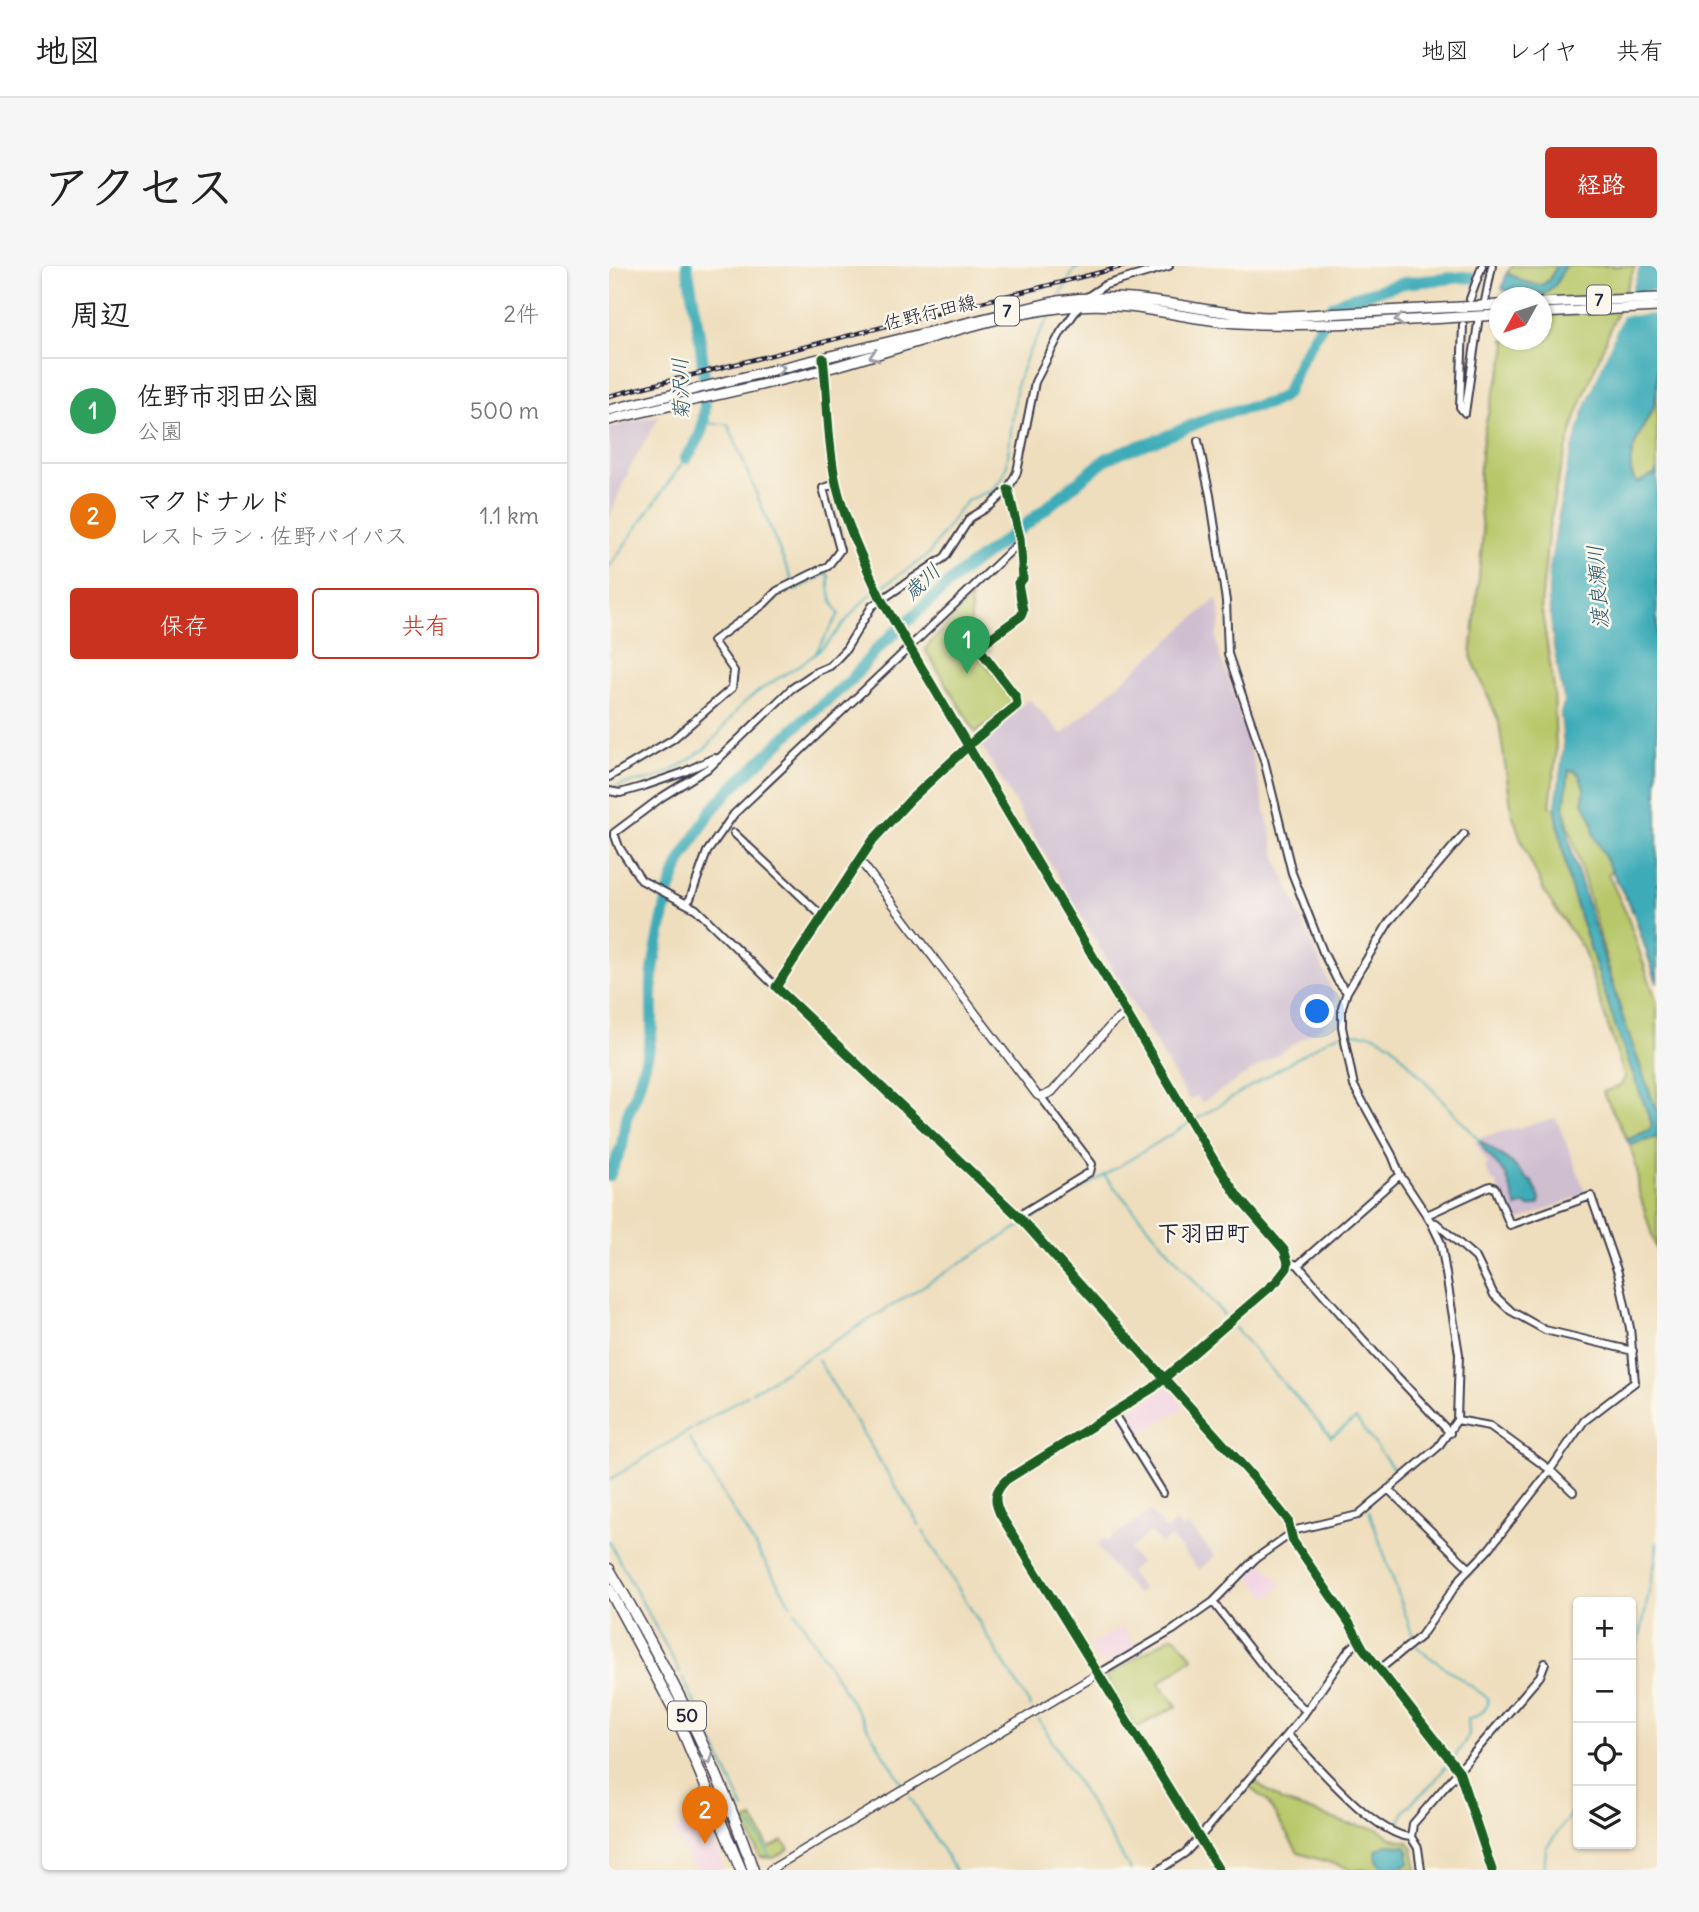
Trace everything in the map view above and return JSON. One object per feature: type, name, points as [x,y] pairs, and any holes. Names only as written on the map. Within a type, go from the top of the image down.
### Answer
[{"type":"highway","name":"50","points":[[609,1569],[698,1738],[731,1811],[753,1870]]},
{"type":"highway","name":"50","points":[[609,1589],[673,1708],[741,1870]]},
{"type":"main road","name":"佐野行田線","points":[[609,410],[1036,304],[1087,297],[1147,301],[1231,315],[1268,317],[1482,311]]},
{"type":"main road","name":"7","points":[[1552,303],[1657,298]]},
{"type":"main road","name":"佐野行田線","points":[[609,420],[825,370],[1037,311],[1104,304],[1144,308],[1228,323],[1302,325],[1482,311]]},
{"type":"main road","name":"7","points":[[1552,312],[1657,307]]},
{"type":"main road","name":"7","points":[[1482,311],[1489,310]]},
{"type":"street","points":[[1169,266],[1105,285],[1079,306],[1061,332],[1035,382],[1017,472],[1008,489],[991,506],[970,518],[945,557],[872,606],[846,649],[830,666],[816,671],[791,690],[719,759],[612,834],[636,873],[652,886],[696,909],[1023,1221],[1254,1478],[1288,1520],[1296,1545],[1350,1623],[1359,1641],[1459,1771],[1492,1870]]},
{"type":"street","points":[[1470,299],[1482,266]]},
{"type":"street","points":[[1463,325],[1460,407],[1465,413],[1492,266]]},
{"type":"street","points":[[823,358],[828,431],[836,484],[860,555],[882,601],[1193,1126],[1233,1189],[1279,1244],[1288,1262],[1287,1268],[1277,1281],[1165,1379],[1006,1480],[995,1494],[995,1504],[1000,1514],[1219,1870]]},
{"type":"street","points":[[1198,441],[1210,495],[1226,601],[1229,654],[1265,763],[1292,873],[1337,981],[1347,992]]},
{"type":"street","points":[[609,777],[673,740],[732,688],[734,671],[713,641],[764,604],[777,591],[828,566],[840,550],[823,488],[836,484]]},
{"type":"street","points":[[776,987],[859,859],[911,799],[1018,703],[978,647],[1021,616],[1023,611],[1018,583],[1023,579],[1020,540],[1008,489]]},
{"type":"street","points":[[683,901],[707,852],[725,824],[1020,540]]},
{"type":"street","points":[[612,791],[620,793],[641,788],[714,758],[719,759]]},
{"type":"street","points":[[734,833],[822,916]]},
{"type":"street","points":[[770,1870],[1173,1630],[1213,1602],[1255,1559],[1291,1534],[1300,1529],[1358,1515],[1438,1447],[1450,1433],[1457,1420],[1459,1353],[1441,1243],[1427,1215],[1400,1175],[1354,1086],[1342,1027],[1342,1007],[1347,992],[1389,922],[1464,834]]},
{"type":"street","points":[[859,859],[1092,1164],[1090,1172],[1023,1221]]},
{"type":"street","points":[[1041,1097],[1052,1092],[1112,1024],[1127,1013]]},
{"type":"street","points":[[1298,1265],[1400,1175]]},
{"type":"street","points":[[1380,1669],[1420,1636],[1584,1421],[1635,1382],[1633,1351],[1618,1273],[1591,1196],[1510,1225],[1495,1188],[1490,1186],[1427,1215]]},
{"type":"street","points":[[1431,1222],[1458,1240],[1476,1258],[1489,1288],[1511,1311],[1545,1330],[1633,1351]]},
{"type":"street","points":[[1288,1262],[1298,1265],[1450,1433]]},
{"type":"street","points":[[1114,1413],[1163,1493]]},
{"type":"street","points":[[1457,1420],[1490,1426],[1549,1469],[1573,1492]]},
{"type":"street","points":[[1388,1489],[1470,1569]]},
{"type":"street","points":[[1213,1602],[1273,1679],[1306,1711]]},
{"type":"street","points":[[1159,1870],[1185,1853],[1199,1838],[1288,1735],[1348,1651],[1359,1641]]},
{"type":"street","points":[[1421,1870],[1418,1848],[1411,1837],[1413,1825],[1540,1676],[1545,1663]]},
{"type":"street","points":[[1288,1735],[1358,1807],[1391,1833],[1411,1837]]},
{"type":"shaded area","points":[[660,415],[630,468],[609,517],[609,428]]},
{"type":"shaded area","points":[[1217,598],[1221,620],[1216,637],[1219,655],[1229,679],[1253,760],[1278,863],[1335,997],[1330,1021],[1201,1103],[1197,1096],[1189,1100],[981,745],[981,740],[1029,699],[1062,734]]},
{"type":"shaded area","points":[[1556,1118],[1586,1193],[1515,1222],[1511,1221],[1495,1181],[1485,1167],[1488,1164],[1475,1142],[1482,1137]]},
{"type":"shaded area","points":[[1168,1387],[1184,1407],[1133,1438],[1120,1418]]},
{"type":"shaded area","points":[[1150,1511],[1166,1530],[1176,1522],[1183,1529],[1188,1525],[1215,1556],[1199,1570],[1171,1537],[1161,1544],[1150,1532],[1129,1550],[1140,1563],[1129,1572],[1143,1589],[1137,1595],[1110,1564],[1099,1543],[1104,1538],[1107,1541]]},
{"type":"shaded area","points":[[1260,1560],[1282,1585],[1268,1598],[1247,1573]]},
{"type":"shaded area","points":[[1123,1626],[1135,1646],[1106,1663],[1099,1661],[1089,1646]]},
{"type":"shaded area","points":[[702,1813],[724,1870],[696,1870],[672,1831]]},
{"type":"green space","points":[[1512,266],[1556,266],[1550,279],[1542,285],[1525,282],[1507,273]]},
{"type":"green space","points":[[1565,266],[1635,266],[1576,416],[1557,483],[1548,535],[1541,606],[1554,689],[1556,756],[1550,806],[1555,807],[1569,882],[1615,1025],[1652,1125],[1649,1130],[1627,1140],[1603,1092],[1620,1086],[1625,1078],[1583,949],[1546,895],[1523,845],[1512,813],[1499,722],[1471,656],[1483,534],[1479,486],[1486,421],[1506,350],[1552,350],[1552,287],[1548,287],[1556,284]]},
{"type":"green space","points":[[1657,391],[1657,470],[1654,475],[1637,483],[1632,475],[1631,457],[1653,408]]},
{"type":"green space","points":[[971,597],[971,628],[966,633],[975,645],[973,648],[1013,699],[1013,704],[976,733],[925,649]]},
{"type":"green space","points":[[1569,769],[1579,774],[1584,789],[1583,802],[1592,820],[1594,836],[1613,870],[1608,874],[1627,915],[1657,1003],[1657,1113],[1623,1018],[1564,808]]},
{"type":"green space","points":[[1657,1137],[1657,1252],[1639,1192],[1637,1170],[1630,1145]]},
{"type":"green space","points":[[1172,1636],[1177,1638],[1193,1658],[1159,1683],[1177,1706],[1136,1728],[1105,1677]]},
{"type":"green space","points":[[1253,1780],[1282,1801],[1348,1824],[1378,1829],[1391,1838],[1408,1842],[1413,1849],[1417,1870],[1354,1870],[1298,1853],[1266,1800],[1247,1786]]},
{"type":"green space","points":[[753,1818],[769,1848],[783,1841],[789,1849],[774,1858],[760,1857],[745,1823]]},
{"type":"water","points":[[1556,266],[1565,266],[1552,287],[1503,287],[1507,273],[1525,282],[1542,285],[1550,279]]},
{"type":"water","name":"渡良瀬川","points":[[1640,266],[1657,266],[1657,391],[1652,411],[1634,447],[1631,466],[1637,483],[1654,475],[1657,470],[1657,983],[1634,914],[1594,836],[1592,820],[1583,802],[1584,788],[1579,774],[1573,770],[1569,770],[1564,808],[1572,854],[1623,1018],[1657,1113],[1657,1137],[1630,1145],[1627,1140],[1649,1130],[1652,1125],[1615,1025],[1569,882],[1555,807],[1563,747],[1560,713],[1564,702],[1553,646],[1548,597],[1549,570],[1568,462],[1583,412]]},
{"type":"water","points":[[1478,1139],[1531,1180],[1540,1199],[1539,1204],[1517,1207],[1506,1175]]},
{"type":"water","points":[[1387,1845],[1405,1846],[1410,1863],[1398,1867],[1381,1865],[1376,1856],[1377,1849]]},
{"type":"pier","points":[[1637,266],[1640,266],[1631,292],[1657,291],[1657,314],[1622,316],[1583,412],[1568,462],[1549,570],[1548,597],[1553,646],[1564,702],[1560,713],[1563,747],[1555,807],[1552,807],[1560,747],[1557,712],[1561,702],[1550,646],[1545,597],[1555,508],[1564,461],[1580,410]]},
{"type":"waterway","name":"菊沢川","points":[[686,458],[700,435],[705,399],[698,327],[687,266]]},
{"type":"waterway","points":[[1060,296],[1076,266]]},
{"type":"waterway","points":[[1075,269],[1083,266]]},
{"type":"waterway","name":"歳川","points":[[609,1176],[622,1146],[626,1118],[648,1053],[652,1027],[652,979],[669,891],[680,862],[711,811],[731,789],[800,723],[851,680],[877,649],[964,570],[1028,523],[1106,459],[1216,415],[1270,403],[1282,397],[1333,306],[1345,300],[1404,283],[1471,278]]},
{"type":"waterway","points":[[879,589],[928,555],[968,500],[992,490],[1002,479],[1007,464],[1017,383],[1028,354],[1051,314]]},
{"type":"waterway","points":[[705,415],[711,424],[728,424],[796,591],[827,573],[829,576],[831,596],[839,614],[815,654]]},
{"type":"waterway","name":"菊沢川","points":[[609,567],[686,458]]},
{"type":"waterway","points":[[612,790],[620,785],[666,774],[703,750],[745,702],[819,651],[859,605],[874,592]]},
{"type":"waterway","points":[[1346,1033],[1372,1034],[1390,1043],[1480,1141]]},
{"type":"waterway","points":[[1195,1120],[1340,1034]]},
{"type":"waterway","points":[[1027,1222],[1190,1123]]},
{"type":"waterway","points":[[1104,1175],[1224,1315]]},
{"type":"waterway","points":[[752,1392],[1022,1225]]},
{"type":"waterway","points":[[1235,1328],[1331,1437],[1356,1419],[1398,1475]]},
{"type":"waterway","points":[[818,1360],[920,1526]]},
{"type":"waterway","points":[[609,1480],[747,1395]]},
{"type":"waterway","points":[[689,1438],[791,1605]]},
{"type":"waterway","points":[[1369,1511],[1413,1636]]},
{"type":"waterway","points":[[923,1531],[1031,1707]]},
{"type":"waterway","points":[[609,1541],[680,1672]]},
{"type":"waterway","points":[[1632,1660],[1632,1651],[1640,1637],[1657,1542]]},
{"type":"waterway","points":[[795,1611],[902,1783]]},
{"type":"waterway","points":[[1417,1646],[1488,1698],[1482,1712],[1468,1719],[1469,1735],[1454,1758]]},
{"type":"waterway","points":[[683,1678],[744,1809]]},
{"type":"waterway","points":[[1039,1720],[1131,1870]]},
{"type":"waterway","points":[[1401,1832],[1400,1824],[1404,1811],[1448,1764]]},
{"type":"waterway","points":[[910,1797],[955,1870]]},
{"type":"waterway","points":[[1544,1870],[1546,1848],[1573,1811]]},
{"type":"waterway","points":[[751,1825],[770,1856]]},
{"type":"railway","points":[[609,396],[1125,266]]},
{"type":"cycle path","points":[[823,358],[836,483],[850,528],[881,599],[1215,1162],[1238,1197],[1284,1250],[1288,1262],[1287,1268],[1277,1281],[1153,1388],[1006,1480],[996,1496],[1000,1514],[1219,1870]]},
{"type":"cycle path","points":[[1008,489],[1020,538],[1023,579],[1018,583],[1023,611],[1021,616],[978,647],[1016,697],[1017,705],[911,799],[873,840],[776,987],[1018,1216],[1254,1478],[1288,1520],[1293,1541],[1350,1624],[1363,1648],[1459,1771],[1492,1870]]},
{"type":"place","name":"佐野市羽田公園","points":[[967,674]]},
{"type":"place","name":"マクドナルド","points":[[705,1844]]},
{"type":"district","name":"下羽田町","points":[[1203,1233]]}]
